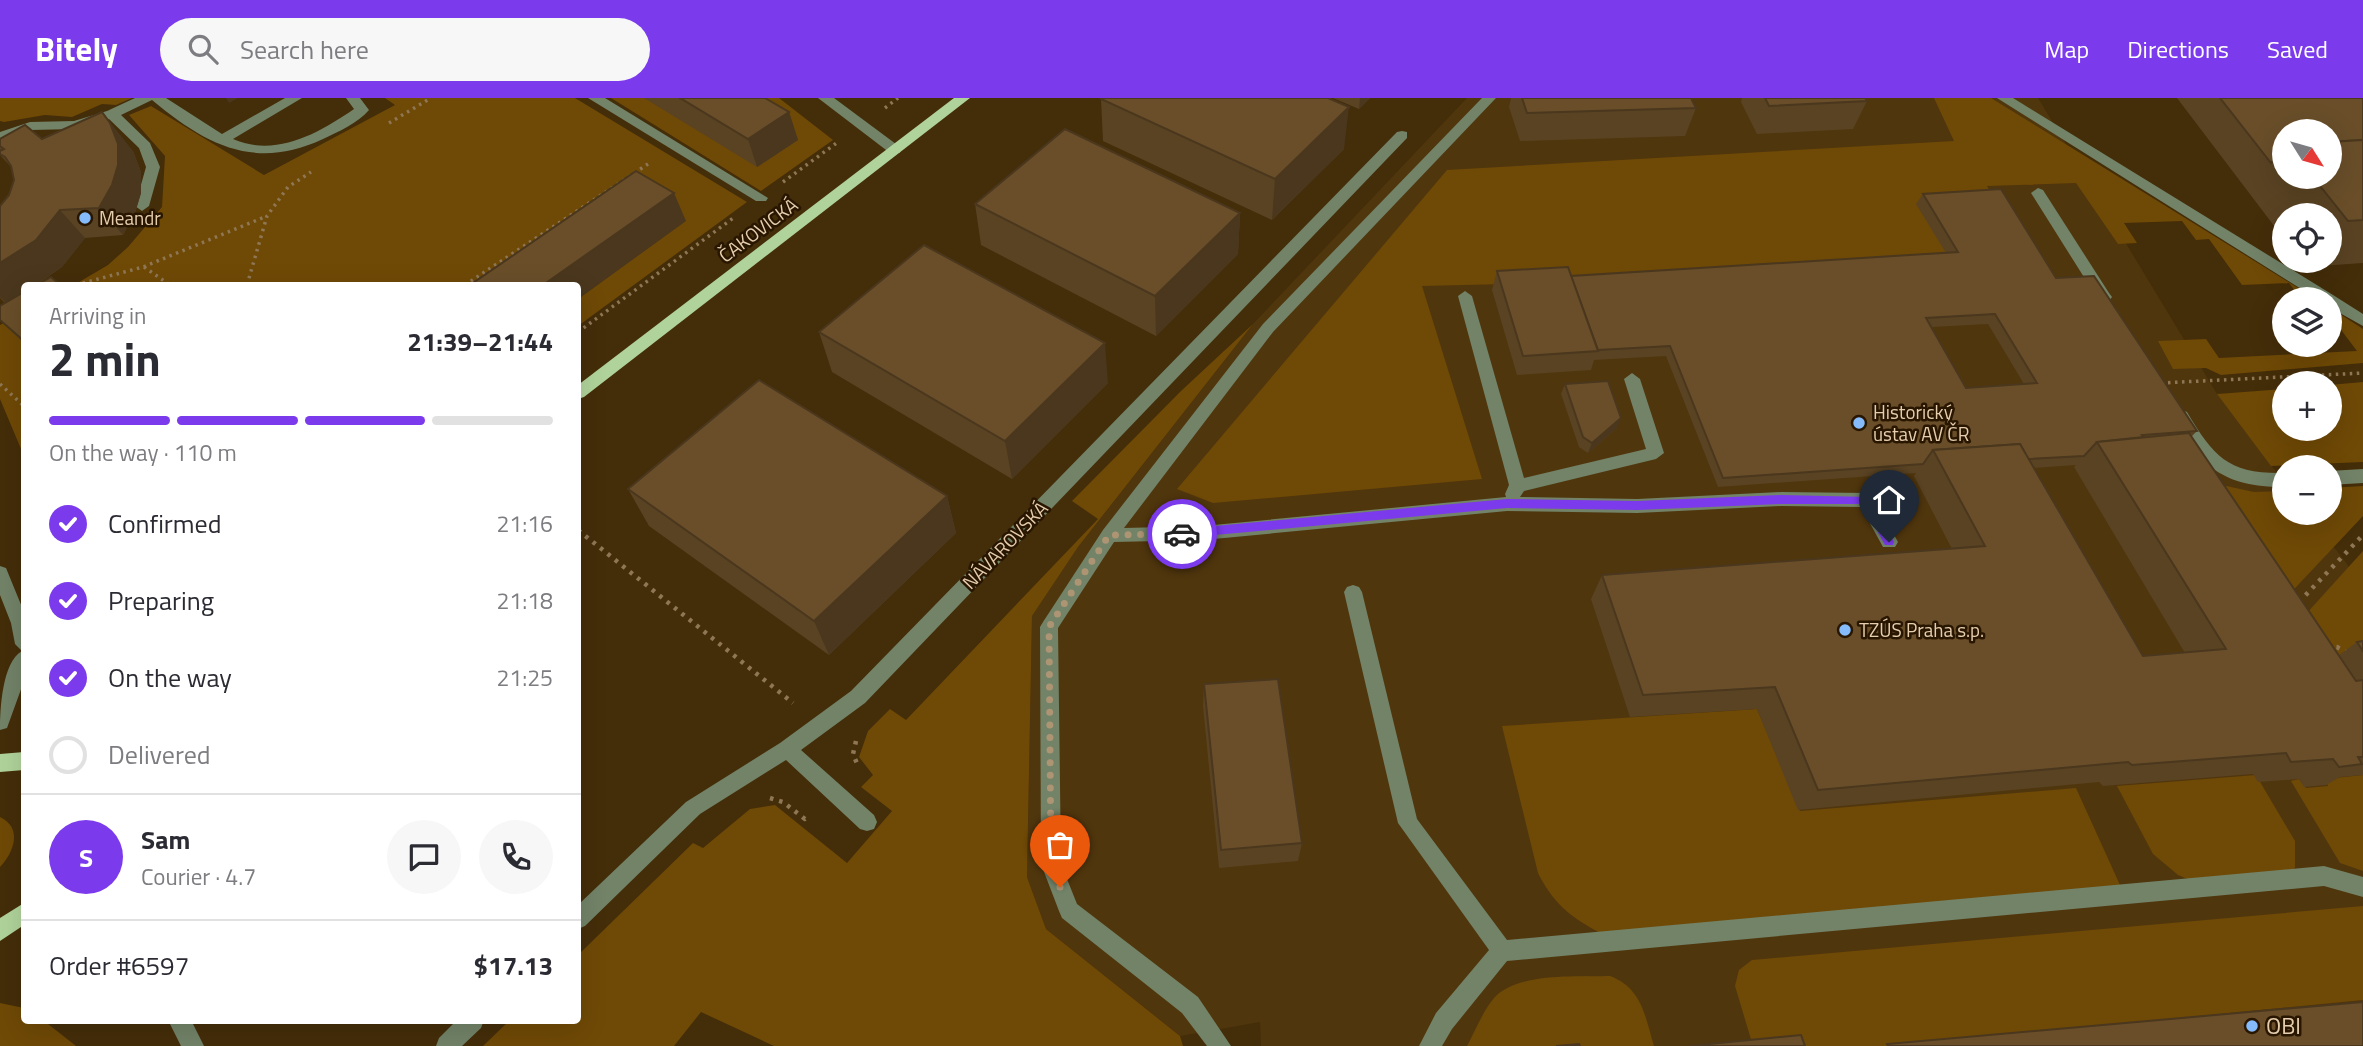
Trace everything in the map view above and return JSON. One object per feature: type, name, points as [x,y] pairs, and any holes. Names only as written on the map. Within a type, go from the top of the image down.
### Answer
[{"type":"main road","name":"ČAKOVICKÁ","points":[[581,391],[963,98]]},
{"type":"main road","points":[[0,763],[21,761]]},
{"type":"main road","points":[[0,931],[21,915]]},
{"type":"street","points":[[0,137],[30,126],[75,125],[112,114],[146,98]]},
{"type":"street","points":[[157,98],[223,139],[249,150],[283,149],[330,131],[362,110],[353,98]]},
{"type":"street","points":[[223,139],[295,98]]},
{"type":"street","points":[[595,98],[761,198]]},
{"type":"street","points":[[825,98],[895,150]]},
{"type":"street","points":[[1220,1046],[1190,1005],[1069,911],[1051,864],[1049,627],[1109,535],[1268,328],[1489,98]]},
{"type":"street","points":[[2004,98],[2308,287]]},
{"type":"street","points":[[112,114],[145,146],[153,167],[142,206]]},
{"type":"street","name":"NÁVAROVSKÁ","points":[[581,916],[692,808],[787,749],[858,697],[1402,135]]},
{"type":"street","points":[[2038,193],[2110,306]]},
{"type":"street","points":[[1465,296],[1518,486]]},
{"type":"street","points":[[2342,308],[2363,321]]},
{"type":"street","points":[[1507,504],[1518,486],[1656,453],[1632,379]]},
{"type":"street","points":[[2169,399],[2207,457],[2227,470],[2246,476],[2272,479]]},
{"type":"street","points":[[2342,477],[2363,476]]},
{"type":"street","points":[[1109,535],[1203,533],[1507,504],[1637,506],[1781,499],[1866,500],[1889,542]]},
{"type":"street","points":[[0,573],[21,628]]},
{"type":"street","points":[[1353,592],[1408,823],[1502,951]]},
{"type":"street","points":[[0,722],[21,666]]},
{"type":"street","points":[[787,749],[867,822]]},
{"type":"street","points":[[1430,1046],[1444,1021],[1502,951],[2324,876],[2363,887]]},
{"type":"street","points":[[181,1024],[193,1046]]},
{"type":"street","points":[[447,1046],[469,1024]]},
{"type":"path","points":[[379,130],[431,98]]},
{"type":"path","points":[[581,330],[862,125]]},
{"type":"path","points":[[470,282],[674,146]]},
{"type":"path","points":[[248,282],[267,216],[288,187],[322,165]]},
{"type":"path","points":[[87,282],[143,267],[267,216]]},
{"type":"path","points":[[143,267],[166,282]]},
{"type":"path","points":[[2150,384],[2363,373]]},
{"type":"path","points":[[0,384],[21,403]]},
{"type":"path","points":[[581,532],[793,703]]},
{"type":"path","points":[[2290,611],[2363,535]]},
{"type":"path","points":[[2324,646],[2337,647],[2349,653]]},
{"type":"shaded area","points":[[0,98],[132,98],[116,105],[102,104],[72,117],[45,115],[4,122],[0,121]]},
{"type":"shaded area","points":[[385,98],[575,98],[747,202],[581,324],[581,297],[685,221],[532,282],[79,282],[108,265],[128,247],[162,207],[165,156],[129,115],[151,106],[264,175],[395,105]]},
{"type":"shaded area","points":[[611,98],[779,98],[833,140],[761,191]]},
{"type":"shaded area","points":[[1467,98],[2038,98],[2217,394],[2272,466],[2272,525],[2317,525],[2363,585],[2363,1046],[1261,1046],[1260,1022],[1180,1036],[1046,929],[1027,877],[1032,616],[1078,547],[1253,324]]},
{"type":"shaded area","points":[[1934,98],[1991,98],[2297,287],[2292,287],[2289,283],[2242,285],[2209,239],[2196,240],[2182,221],[2124,223],[2137,243],[2118,244],[2076,183],[1987,186],[1994,199],[1951,262],[1636,281],[1422,286],[1482,479],[1213,503],[1177,489],[1447,170],[1954,141]]},
{"type":"shaded area","points":[[21,314],[21,449],[0,399],[0,325]]},
{"type":"shaded area","points":[[2342,315],[2363,329],[2363,363],[2221,375],[2206,368],[2173,369],[2158,341],[2206,339],[2219,358],[2272,355],[2342,357],[2342,352],[2357,351],[2342,331]]},
{"type":"shaded area","points":[[1253,324],[1078,547],[1032,616],[1027,877],[1046,929],[1180,1036],[1183,1046],[774,1046],[701,1012],[674,1046],[483,1046],[506,1024],[581,1024],[581,952],[693,843],[703,848],[750,809],[775,805],[847,863],[892,811],[861,787],[873,775],[859,757],[868,731],[890,709],[906,720],[1098,519],[1072,501],[1181,391]]},
{"type":"shaded area","points":[[2363,382],[2363,462],[2342,463],[2342,455],[2272,455],[2271,466],[2217,394],[2272,390],[2272,441],[2342,441],[2342,384]]},
{"type":"shaded area","points":[[2217,484],[2254,492],[2272,491],[2272,525],[2342,525],[2342,487],[2363,486],[2363,516],[2267,618]]},
{"type":"shaded area","points":[[2363,551],[2363,679],[2296,625]]},
{"type":"shaded area","points":[[1757,709],[1800,811],[2076,788],[2120,885],[1608,937],[1586,925],[1559,904],[1538,873],[1502,726]]},
{"type":"shaded area","points":[[2256,775],[2295,841],[2293,871],[2197,883],[2178,875],[2153,854],[2117,786]]},
{"type":"shaded area","points":[[2363,775],[2363,871],[2340,863],[2291,781],[2299,779],[2306,788],[2328,786],[2325,779]]},
{"type":"shaded area","points":[[0,817],[12,827],[14,841],[0,867]]},
{"type":"shaded area","points":[[2363,906],[2363,1000],[1890,1046],[1753,1046],[1735,986],[1739,970],[1752,960]]},
{"type":"shaded area","points":[[1610,976],[1621,981],[1636,996],[1645,1014],[1654,1046],[1467,1046],[1486,1009],[1504,990],[1532,980]]},
{"type":"shaded area","points":[[0,1003],[21,1007],[21,1024],[48,1024],[76,1046],[0,1046]]},
{"type":"building","points":[[680,98],[765,98],[789,112],[748,139]]},
{"type":"building","points":[[1102,98],[1328,98],[1349,107],[1275,179]]},
{"type":"building","points":[[1522,98],[1691,98],[1696,108],[1527,113]]},
{"type":"building","points":[[1765,98],[1865,98],[1867,101],[1769,106]]},
{"type":"building","points":[[2220,98],[2363,98],[2363,140],[2342,141],[2342,119],[2272,119],[2271,163]]},
{"type":"building","points":[[102,112],[110,123],[118,144],[118,165],[112,185],[99,208],[60,210],[36,240],[0,263],[0,206],[9,195],[14,180],[11,166],[0,154],[4,149],[0,146],[0,139],[25,125],[42,139]]},
{"type":"building","points":[[1065,129],[1240,213],[1155,296],[975,204]]},
{"type":"building","points":[[2363,140],[2363,220],[2348,221],[2342,213],[2342,203],[2334,203],[2323,189],[2342,189],[2342,141]]},
{"type":"building","points":[[636,171],[674,193],[547,282],[474,282]]},
{"type":"building","points":[[2001,189],[2056,278],[2094,276],[2197,431],[2097,442],[2084,456],[2028,459],[2020,444],[1933,450],[1923,464],[1723,478],[1670,346],[1598,350],[1571,276],[1958,252],[1923,194]],"holes":[[[1995,314],[2037,383],[1966,388],[1926,318]]]},
{"type":"building","points":[[924,245],[1105,343],[1005,441],[819,332]]},
{"type":"building","points":[[1568,267],[1598,351],[1523,356],[1497,271]]},
{"type":"building","points":[[51,277],[57,282],[42,282]]},
{"type":"building","points":[[21,294],[21,338],[0,320],[0,306]]},
{"type":"building","points":[[759,380],[947,496],[814,621],[628,489]]},
{"type":"building","points":[[1608,381],[1621,418],[1592,443],[1583,437],[1565,384]]},
{"type":"building","name":"TZÚS Praha s.p.","points":[[2189,433],[2356,681],[2363,680],[2363,757],[2358,757],[2362,764],[2339,767],[2333,759],[2291,762],[2286,753],[2132,765],[2128,762],[1818,790],[1775,687],[1643,695],[1602,575],[1985,546],[1933,450],[2020,444],[2143,656],[2226,649],[2097,442]]},
{"type":"building","points":[[1278,679],[1302,843],[1221,850],[1204,684]]},
{"type":"building","name":"OBI","points":[[2363,1002],[2363,1046],[1887,1044]]},
{"type":"building","points":[[1801,1035],[1805,1046],[1689,1046]]},
{"type":"way so far","points":[[1060,887],[1051,864],[1049,627],[1109,535],[1182,534]]},
{"type":"place","name":"Meandr","points":[[85,218]]},
{"type":"place","name":"Historický ústav AV ČR","points":[[1859,423]]},
{"type":"place","name":"TZÚS Praha s.p.","points":[[1845,630]]},
{"type":"place","name":"OBI","points":[[2252,1026]]},
{"type":"route","points":[[1182,534],[1507,504],[1637,506],[1781,499],[1866,500],[1889,542]]}]
